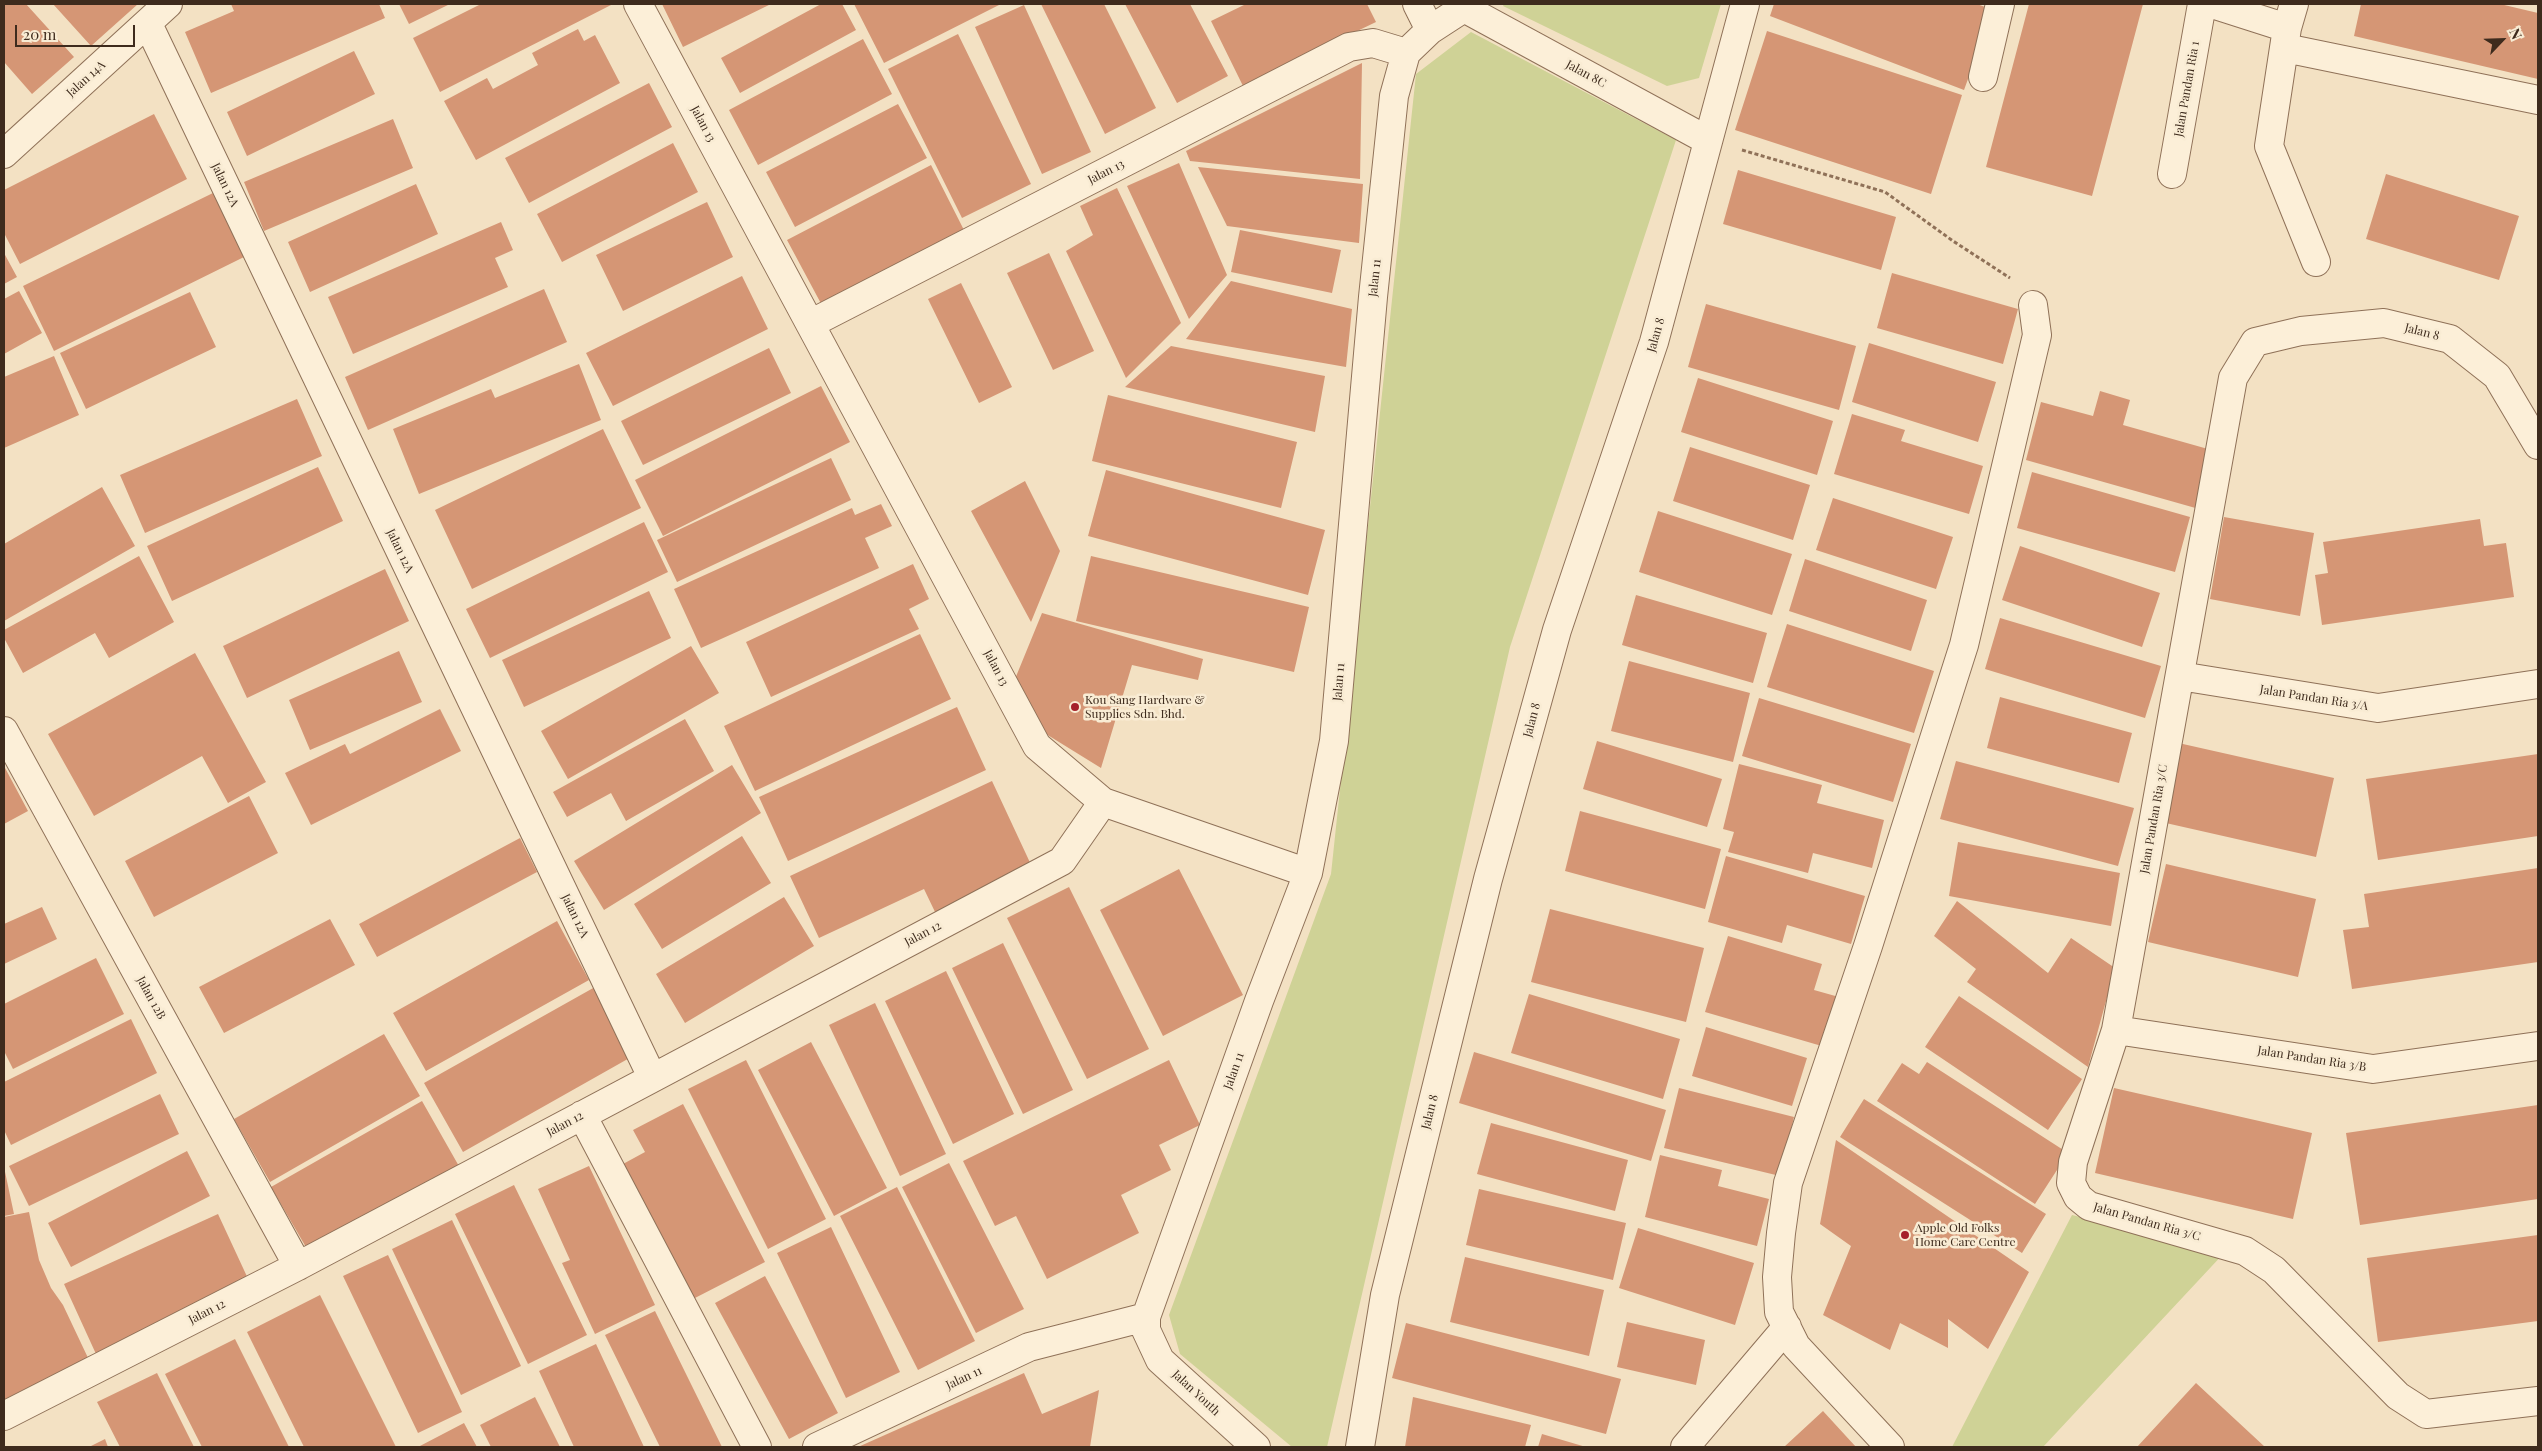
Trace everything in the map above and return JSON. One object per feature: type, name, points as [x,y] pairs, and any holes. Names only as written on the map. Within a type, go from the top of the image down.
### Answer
[{"type":"street","name":"Jalan 14A","points":[[4,154],[168,4]]},
{"type":"street","name":"Jalan 13","points":[[638,4],[1037,746],[1103,802],[1308,872]]},
{"type":"street","points":[[1417,4],[1430,30]]},
{"type":"street","name":"Jalan 8","points":[[1360,1447],[1385,1295],[1488,880],[1557,630],[1654,342],[1745,4]]},
{"type":"street","points":[[1983,78],[2000,4]]},
{"type":"street","name":"Jalan Pandan Ria 1","points":[[2172,174],[2202,4]]},
{"type":"street","points":[[2212,4],[2538,100]]},
{"type":"street","points":[[1406,53],[1430,30],[1467,6]]},
{"type":"street","name":"Jalan 8C","points":[[1467,6],[1708,140]]},
{"type":"street","name":"Jalan 12A","points":[[148,24],[652,1077]]},
{"type":"street","points":[[2289,27],[2269,146],[2316,262]]},
{"type":"street","name":"Jalan 13","points":[[810,324],[1350,47],[1373,43],[1406,53]]},
{"type":"street","name":"Jalan 11","points":[[817,1447],[1029,1347],[1146,1323],[1259,1001],[1308,872],[1334,741],[1373,297],[1393,105],[1406,53]]},
{"type":"street","points":[[1890,1447],[1796,1346],[1779,1312],[1777,1277],[1788,1183],[1868,946],[1964,645],[2036,335],[2033,306]]},
{"type":"street","name":"Jalan 8","points":[[2255,342],[2301,331],[2384,323],[2450,339],[2496,376],[2538,445]]},
{"type":"street","name":"Jalan Pandan Ria 3/C","points":[[2255,342],[2233,378],[2116,1030],[2073,1162],[2071,1183],[2078,1197],[2089,1206],[2245,1250],[2274,1270],[2398,1396],[2426,1414],[2538,1401]]},
{"type":"street","name":"Jalan Pandan Ria 3/A","points":[[2180,676],[2378,708],[2538,684]]},
{"type":"street","name":"Jalan 12B","points":[[4,731],[298,1266]]},
{"type":"street","name":"Jalan 12","points":[[4,1416],[298,1266],[1062,861],[1103,802]]},
{"type":"street","name":"Jalan Pandan Ria 3/B","points":[[2116,1030],[2372,1068],[2538,1046]]},
{"type":"street","points":[[582,1115],[757,1447]]},
{"type":"street","name":"Jalan Youth","points":[[1146,1323],[1160,1360],[1253,1446]]},
{"type":"street","points":[[1685,1447],[1787,1327]]},
{"type":"path","points":[[1708,140],[1885,192],[1953,241],[2018,283],[2033,306]]},
{"type":"green space","points":[[1504,4],[1721,4],[1699,78],[1667,86],[1503,6]]},
{"type":"green space","points":[[1471,32],[1676,140],[1510,647],[1327,1447],[1292,1447],[1180,1354],[1169,1315],[1331,874],[1416,74]]},
{"type":"green space","points":[[2072,1215],[2225,1252],[2043,1447],[1952,1447]]},
{"type":"building","points":[[4,4],[26,4],[74,57],[32,94],[4,62]]},
{"type":"building","points":[[53,4],[138,4],[91,46]]},
{"type":"building","points":[[231,4],[379,4],[385,18],[211,93],[185,32],[234,11]]},
{"type":"building","points":[[399,4],[450,4],[409,24]]},
{"type":"building","points":[[481,4],[613,4],[440,92],[413,38]]},
{"type":"building","points":[[662,4],[771,4],[683,47]]},
{"type":"building","points":[[821,4],[842,4],[856,30],[740,93],[721,58]]},
{"type":"building","points":[[854,4],[1001,4],[884,63]]},
{"type":"building","points":[[1041,4],[1104,4],[1156,108],[1105,134]]},
{"type":"building","points":[[1125,4],[1190,4],[1228,76],[1177,103]]},
{"type":"building","points":[[1246,4],[1367,4],[1376,22],[1243,86],[1211,21]]},
{"type":"building","points":[[1774,4],[1977,4],[1993,10],[1964,90],[1770,16]]},
{"type":"building","points":[[2029,4],[2143,4],[2092,196],[1986,167]]},
{"type":"building","points":[[2361,4],[2500,4],[2538,13],[2538,79],[2354,36]]},
{"type":"building","points":[[1024,5],[1091,152],[1042,174],[975,27]]},
{"type":"building","points":[[578,29],[584,41],[595,35],[620,83],[476,160],[444,101],[487,78],[493,89],[538,65],[532,53]]},
{"type":"building","points":[[1767,31],[1962,95],[1931,194],[1735,130]]},
{"type":"building","points":[[958,34],[1031,184],[962,218],[888,69]]},
{"type":"building","points":[[863,39],[892,94],[758,165],[729,110]]},
{"type":"building","points":[[354,51],[375,94],[247,156],[227,112]]},
{"type":"building","points":[[1362,63],[1360,179],[1190,161],[1186,151]]},
{"type":"building","points":[[649,83],[672,127],[529,203],[505,158]]},
{"type":"building","points":[[898,104],[927,158],[795,227],[766,172]]},
{"type":"building","points":[[154,114],[187,179],[20,264],[4,233],[4,190]]},
{"type":"building","points":[[393,119],[413,168],[264,231],[244,182]]},
{"type":"building","points":[[673,143],[698,192],[562,262],[537,214]]},
{"type":"building","points":[[1179,163],[1227,275],[1189,319],[1127,186]]},
{"type":"building","points":[[931,165],[967,236],[825,311],[787,240]]},
{"type":"building","points":[[1198,167],[1363,184],[1359,243],[1227,226]]},
{"type":"building","points":[[1738,170],[1896,217],[1881,270],[1723,224]]},
{"type":"building","points":[[2386,174],[2519,216],[2499,280],[2366,239]]},
{"type":"building","points":[[416,184],[438,234],[310,292],[288,242]]},
{"type":"building","points":[[1117,188],[1181,323],[1126,378],[1066,251],[1093,235],[1080,206]]},
{"type":"building","points":[[213,193],[244,257],[54,351],[23,286]]},
{"type":"building","points":[[707,202],[733,257],[623,311],[596,255]]},
{"type":"building","points":[[501,222],[513,250],[495,258],[508,287],[353,354],[328,297]]},
{"type":"building","points":[[1240,230],[1341,250],[1332,293],[1231,272]]},
{"type":"building","points":[[4,253],[17,277],[4,284]]},
{"type":"building","points":[[1049,253],[1094,351],[1053,370],[1007,273]]},
{"type":"building","points":[[1892,273],[2018,309],[2003,364],[1877,328]]},
{"type":"building","points":[[742,276],[768,329],[613,406],[586,353]]},
{"type":"building","points":[[1231,281],[1352,309],[1346,367],[1186,339]]},
{"type":"building","points":[[961,283],[1012,387],[979,403],[928,299]]},
{"type":"building","points":[[544,289],[567,342],[368,430],[345,377]]},
{"type":"building","points":[[19,291],[42,333],[4,354],[4,299]]},
{"type":"building","points":[[190,292],[216,347],[86,409],[60,353]]},
{"type":"building","points":[[1706,304],[1856,346],[1839,410],[1688,367]]},
{"type":"building","points":[[1869,343],[1996,382],[1978,442],[1852,402]]},
{"type":"building","points":[[1171,346],[1325,376],[1315,432],[1125,387]]},
{"type":"building","points":[[769,348],[791,393],[643,465],[621,421]]},
{"type":"building","points":[[54,356],[79,415],[4,448],[4,377]]},
{"type":"building","points":[[579,364],[601,420],[419,494],[393,429],[491,389],[495,398]]},
{"type":"building","points":[[1698,378],[1833,421],[1817,475],[1681,432]]},
{"type":"building","points":[[821,386],[850,442],[663,536],[635,480]]},
{"type":"building","points":[[2100,391],[2130,400],[2123,425],[2215,451],[2199,509],[2026,460],[2041,402],[2093,416]]},
{"type":"building","points":[[1108,395],[1297,442],[1281,508],[1092,461]]},
{"type":"building","points":[[297,399],[322,456],[145,533],[120,475]]},
{"type":"building","points":[[1852,414],[1905,430],[1901,441],[1983,466],[1969,514],[1834,474]]},
{"type":"building","points":[[603,429],[641,508],[472,589],[435,510]]},
{"type":"building","points":[[1690,447],[1810,485],[1793,540],[1673,501]]},
{"type":"building","points":[[831,458],[851,500],[677,582],[657,540]]},
{"type":"building","points":[[318,467],[343,521],[172,601],[147,546]]},
{"type":"building","points":[[1106,470],[1325,530],[1308,595],[1088,536]]},
{"type":"building","points":[[2032,472],[2190,517],[2175,572],[2017,528]]},
{"type":"building","points":[[1025,481],[1060,551],[1031,622],[971,511]]},
{"type":"building","points":[[102,487],[135,546],[4,621],[4,544]]},
{"type":"building","points":[[1833,498],[1953,537],[1936,589],[1816,550]]},
{"type":"building","points":[[881,504],[892,526],[865,538],[879,568],[701,648],[674,589],[852,508],[855,515]]},
{"type":"building","points":[[1658,511],[1792,554],[1772,615],[1639,572]]},
{"type":"building","points":[[2224,517],[2314,533],[2300,616],[2210,599]]},
{"type":"building","points":[[2480,519],[2484,546],[2506,543],[2514,597],[2322,625],[2315,575],[2328,573],[2323,542]]},
{"type":"building","points":[[644,522],[668,572],[490,658],[466,609]]},
{"type":"building","points":[[2020,546],[2160,593],[2142,647],[2002,600]]},
{"type":"building","points":[[139,556],[174,622],[109,658],[95,633],[23,673],[4,638],[4,630]]},
{"type":"building","points":[[1091,556],[1309,607],[1294,672],[1076,621]]},
{"type":"building","points":[[1805,559],[1927,600],[1911,651],[1789,611]]},
{"type":"building","points":[[913,564],[929,599],[909,609],[919,629],[771,697],[746,642]]},
{"type":"building","points":[[385,569],[409,621],[247,698],[223,646]]},
{"type":"building","points":[[649,591],[671,638],[524,707],[502,660]]},
{"type":"building","points":[[1636,595],[1767,633],[1753,683],[1622,645]]},
{"type":"building","name":"Kou Sang Hardware & Supplies Sdn. Bhd.","points":[[1042,613],[1203,659],[1198,680],[1132,665],[1101,768],[1046,734],[1015,679]]},
{"type":"building","points":[[2000,618],[2161,666],[2145,718],[1985,669]]},
{"type":"building","points":[[1787,624],[1934,671],[1914,733],[1767,687]]},
{"type":"building","points":[[920,634],[951,699],[755,791],[724,726]]},
{"type":"building","points":[[691,646],[719,693],[568,779],[541,731]]},
{"type":"building","points":[[399,651],[422,702],[310,750],[289,700]]},
{"type":"building","points":[[195,653],[266,782],[228,803],[202,756],[94,816],[48,734]]},
{"type":"building","points":[[1629,661],[1750,693],[1733,762],[1611,731]]},
{"type":"building","points":[[2000,697],[2132,733],[2119,783],[1987,748]]},
{"type":"building","points":[[1759,698],[1911,744],[1893,802],[1742,756]]},
{"type":"building","points":[[957,707],[986,770],[788,861],[759,797]]},
{"type":"building","points":[[440,709],[461,751],[311,825],[285,773],[345,744],[350,754]]},
{"type":"building","points":[[685,719],[714,771],[626,821],[611,793],[567,817],[553,792]]},
{"type":"building","points":[[1597,741],[1722,779],[1707,827],[1583,789]]},
{"type":"building","points":[[2174,742],[2334,778],[2316,857],[2157,821]]},
{"type":"building","points":[[2538,754],[2538,836],[2378,860],[2366,779]]},
{"type":"building","points":[[1956,761],[2134,808],[2118,866],[1940,819]]},
{"type":"building","points":[[1739,764],[1822,785],[1817,803],[1884,820],[1872,868],[1813,853],[1808,873],[1728,852],[1734,832],[1723,829]]},
{"type":"building","points":[[732,765],[761,813],[604,910],[574,861]]},
{"type":"building","points":[[4,766],[28,811],[4,824]]},
{"type":"building","points":[[992,781],[1033,869],[936,914],[924,889],[819,938],[790,876]]},
{"type":"building","points":[[249,796],[278,853],[154,917],[125,861]]},
{"type":"building","points":[[1580,811],[1721,849],[1705,909],[1565,871]]},
{"type":"building","points":[[742,836],[771,883],[662,949],[634,904]]},
{"type":"building","points":[[520,838],[537,872],[377,957],[359,924]]},
{"type":"building","points":[[1958,842],[2120,873],[2111,926],[1949,896]]},
{"type":"building","points":[[1726,856],[1865,896],[1851,944],[1787,925],[1782,943],[1708,922]]},
{"type":"building","points":[[2166,864],[2316,899],[2298,977],[2148,942]]},
{"type":"building","points":[[2538,868],[2538,962],[2352,989],[2343,930],[2369,927],[2364,894]]},
{"type":"building","points":[[1179,869],[1243,995],[1163,1036],[1100,910]]},
{"type":"building","points":[[1069,887],[1149,1049],[1087,1079],[1007,918]]},
{"type":"building","points":[[784,897],[814,946],[685,1023],[656,974]]},
{"type":"building","points":[[1957,901],[2048,973],[2071,938],[2115,968],[2088,1067],[1967,982],[1976,969],[1934,936]]},
{"type":"building","points":[[42,907],[57,939],[4,964],[4,924]]},
{"type":"building","points":[[1550,909],[1704,948],[1686,1022],[1531,982]]},
{"type":"building","points":[[330,919],[355,965],[224,1033],[199,987]]},
{"type":"building","points":[[557,921],[589,980],[426,1071],[393,1013]]},
{"type":"building","points":[[1728,936],[1822,964],[1814,990],[1846,999],[1832,1049],[1705,1012]]},
{"type":"building","points":[[1003,943],[1073,1090],[1023,1114],[952,968]]},
{"type":"building","points":[[96,958],[124,1014],[13,1069],[4,1051],[4,1004]]},
{"type":"building","points":[[946,971],[1014,1114],[953,1144],[885,1001]]},
{"type":"building","points":[[595,987],[633,1056],[463,1152],[424,1083]]},
{"type":"building","points":[[1529,994],[1680,1039],[1663,1099],[1511,1053]]},
{"type":"building","points":[[1959,996],[2082,1079],[2048,1130],[1925,1047]]},
{"type":"building","points":[[875,1003],[946,1154],[900,1176],[829,1025]]},
{"type":"building","points":[[131,1019],[157,1073],[11,1145],[4,1130],[4,1082]]},
{"type":"building","points":[[1706,1027],[1807,1058],[1792,1106],[1692,1076]]},
{"type":"building","points":[[384,1034],[420,1096],[270,1182],[234,1119]]},
{"type":"building","points":[[811,1042],[887,1188],[834,1216],[758,1070]]},
{"type":"building","points":[[1474,1052],[1666,1110],[1651,1161],[1459,1103]]},
{"type":"building","points":[[746,1060],[826,1219],[768,1249],[688,1089]]},
{"type":"building","points":[[1169,1060],[1200,1125],[1159,1145],[1171,1170],[1121,1195],[1139,1233],[1047,1279],[1016,1216],[995,1226],[963,1161]]},
{"type":"building","points":[[1927,1062],[2068,1153],[2035,1204],[1877,1101],[1902,1063],[1919,1074]]},
{"type":"building","points":[[1679,1088],[1794,1117],[1780,1176],[1664,1148]]},
{"type":"building","points":[[2114,1088],[2312,1133],[2293,1219],[2095,1173]]},
{"type":"building","points":[[160,1094],[179,1134],[29,1206],[9,1166]]},
{"type":"building","points":[[1864,1099],[2046,1214],[2022,1253],[1840,1137]]},
{"type":"building","points":[[422,1101],[460,1168],[310,1254],[271,1187]]},
{"type":"building","points":[[683,1104],[765,1262],[693,1299],[623,1164],[645,1152],[633,1130]]},
{"type":"building","points":[[2538,1105],[2538,1199],[2360,1225],[2346,1133]]},
{"type":"building","points":[[1491,1123],[1628,1160],[1615,1211],[1477,1174]]},
{"type":"building","name":"Apple Old Folks Home Care Centre","points":[[1836,1140],[2029,1272],[1988,1349],[1948,1319],[1948,1348],[1900,1323],[1890,1350],[1823,1315],[1851,1246],[1820,1224]]},
{"type":"building","points":[[187,1151],[210,1196],[71,1267],[48,1223]]},
{"type":"building","points":[[1660,1155],[1722,1170],[1718,1186],[1769,1199],[1757,1246],[1645,1217]]},
{"type":"building","points":[[949,1163],[1024,1309],[976,1333],[902,1187]]},
{"type":"building","points":[[589,1166],[655,1305],[595,1334],[562,1263],[570,1260],[538,1189]]},
{"type":"building","points":[[4,1167],[14,1214],[4,1216]]},
{"type":"building","points":[[514,1185],[587,1335],[528,1364],[455,1214]]},
{"type":"building","points":[[897,1187],[975,1341],[918,1370],[840,1216]]},
{"type":"building","points":[[1479,1189],[1626,1223],[1613,1280],[1466,1245]]},
{"type":"building","points":[[29,1212],[39,1260],[51,1288],[63,1305],[89,1360],[4,1400],[4,1217]]},
{"type":"building","points":[[218,1214],[250,1283],[96,1354],[64,1284]]},
{"type":"building","points":[[452,1220],[521,1366],[461,1395],[392,1249]]},
{"type":"building","points":[[831,1227],[900,1372],[846,1398],[777,1253]]},
{"type":"building","points":[[1638,1228],[1754,1263],[1735,1325],[1619,1288]]},
{"type":"building","points":[[2538,1235],[2538,1321],[2378,1342],[2367,1258]]},
{"type":"building","points":[[388,1255],[462,1412],[418,1433],[343,1276]]},
{"type":"building","points":[[1465,1257],[1604,1290],[1589,1356],[1450,1322]]},
{"type":"building","points":[[765,1276],[838,1413],[789,1439],[715,1303]]},
{"type":"building","points":[[320,1295],[396,1447],[304,1447],[247,1332]]},
{"type":"building","points":[[655,1311],[722,1447],[660,1447],[605,1335]]},
{"type":"building","points":[[1627,1322],[1705,1340],[1696,1385],[1617,1367]]},
{"type":"building","points":[[1406,1323],[1621,1379],[1606,1434],[1392,1378]]},
{"type":"building","points":[[235,1339],[289,1447],[202,1447],[165,1374]]},
{"type":"building","points":[[596,1344],[644,1447],[574,1447],[539,1371]]},
{"type":"building","points":[[157,1373],[194,1447],[120,1447],[97,1402]]},
{"type":"building","points":[[1024,1373],[1042,1414],[1099,1390],[1090,1447],[858,1447]]},
{"type":"building","points":[[2196,1383],[2265,1447],[2137,1447]]},
{"type":"building","points":[[535,1397],[560,1447],[491,1447],[480,1425]]},
{"type":"building","points":[[1413,1397],[1531,1425],[1525,1447],[1405,1447]]},
{"type":"building","points":[[1823,1411],[1856,1447],[1784,1447]]},
{"type":"building","points":[[464,1423],[477,1447],[418,1447]]},
{"type":"building","points":[[1542,1434],[1586,1447],[1538,1447]]},
{"type":"building","points":[[105,1439],[108,1447],[89,1447]]},
{"type":"place","name":"Kou Sang Hardware & Supplies Sdn. Bhd.","points":[[1075,707]]},
{"type":"place","name":"Apple Old Folks Home Care Centre","points":[[1905,1235]]}]
